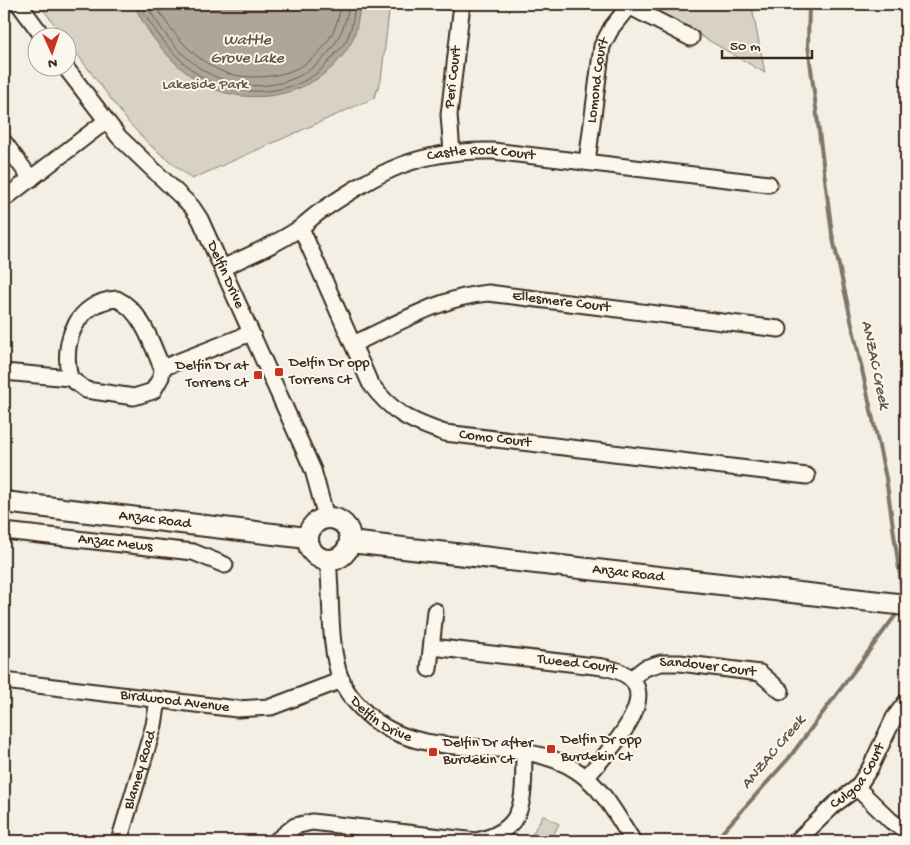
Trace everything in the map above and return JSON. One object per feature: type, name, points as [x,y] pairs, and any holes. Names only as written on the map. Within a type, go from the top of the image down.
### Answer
[{"type":"main road","name":"Anzac Road","points":[[4,502],[307,538]]},
{"type":"main road","points":[[326,518],[333,518],[344,524],[348,529],[350,542],[343,554],[328,560],[314,554],[307,538],[314,523],[326,518]]},
{"type":"main road","name":"Anzac Road","points":[[350,542],[906,605]]},
{"type":"street","points":[[19,4],[37,28]]},
{"type":"street","name":"Peri Court","points":[[452,152],[449,115],[462,4]]},
{"type":"street","name":"Lomond Court","points":[[587,162],[602,46],[627,5],[691,38]]},
{"type":"street","name":"Delfin Drive","points":[[74,78],[106,121],[134,152],[192,207],[222,268],[313,470],[326,518]]},
{"type":"street","points":[[4,199],[106,121]]},
{"type":"street","points":[[4,142],[31,179]]},
{"type":"street","name":"Castle Rock Court","points":[[222,268],[301,228],[309,219],[334,202],[400,164],[452,152],[493,151],[770,184]]},
{"type":"street","name":"Como Court","points":[[301,228],[370,383],[384,402],[401,415],[445,434],[807,476]]},
{"type":"street","name":"Ellesmere Court","points":[[353,344],[446,302],[467,295],[488,294],[778,329]]},
{"type":"street","points":[[7,373],[70,378],[86,390],[134,397],[153,391],[161,377],[162,368],[137,315],[129,304],[112,299],[96,305],[80,317],[73,326],[69,338],[67,363],[70,378]]},
{"type":"street","points":[[162,368],[251,333]]},
{"type":"street","name":"Anzac Mews","points":[[4,531],[193,552],[225,565]]},
{"type":"street","name":"Delfin Drive","points":[[328,560],[335,653],[342,680],[354,701],[368,715],[401,735],[419,741],[524,753],[555,760],[586,778],[606,799],[633,841]]},
{"type":"street","points":[[429,669],[435,611]]},
{"type":"street","name":"Tweed Court","points":[[432,647],[603,667],[620,670],[632,678],[638,692],[637,706],[632,721],[586,778]]},
{"type":"street","name":"Sandover Court","points":[[632,678],[645,668],[661,663],[680,663],[760,673],[781,691]]},
{"type":"street","name":"Birdwood Avenue","points":[[4,681],[237,709],[271,707],[342,680]]},
{"type":"street","name":"Blamey Road","points":[[119,841],[154,726],[158,700]]},
{"type":"street","name":"Culgoa Court","points":[[798,841],[835,804],[857,788],[870,768],[894,718],[906,702]]},
{"type":"street","points":[[276,841],[295,826],[312,822],[476,840],[493,837],[506,831],[516,820],[523,780],[524,753]]},
{"type":"street","points":[[857,788],[891,821],[906,831]]},
{"type":"green space","name":"Lakeside Park","points":[[39,4],[390,4],[381,80],[374,98],[192,179],[151,146],[129,123],[78,55],[78,28],[57,28]]},
{"type":"green space","points":[[646,4],[754,4],[753,13],[765,73]]},
{"type":"green space","points":[[543,815],[559,824],[550,841],[536,841],[530,838]]},
{"type":"water","name":"Wattle Grove Lake","points":[[134,4],[360,4],[352,41],[341,58],[327,71],[311,82],[294,90],[275,95],[255,97],[217,90],[191,76],[167,55],[157,43]]},
{"type":"waterway","name":"ANZAC Creek","points":[[809,4],[808,45],[832,234],[886,478],[902,590],[899,598]]},
{"type":"waterway","name":"ANZAC Creek","points":[[705,841],[719,836],[789,758],[895,616],[896,610]]},
{"type":"place","name":"Delfin Dr opp Torrens Ct","points":[[279,372]]},
{"type":"place","name":"Delfin Dr at Torrens Ct","points":[[258,375]]},
{"type":"place","name":"Delfin Dr opp Burdekin Ct","points":[[551,749]]},
{"type":"place","name":"Delfin Dr after Burdekin Ct","points":[[433,752]]}]
